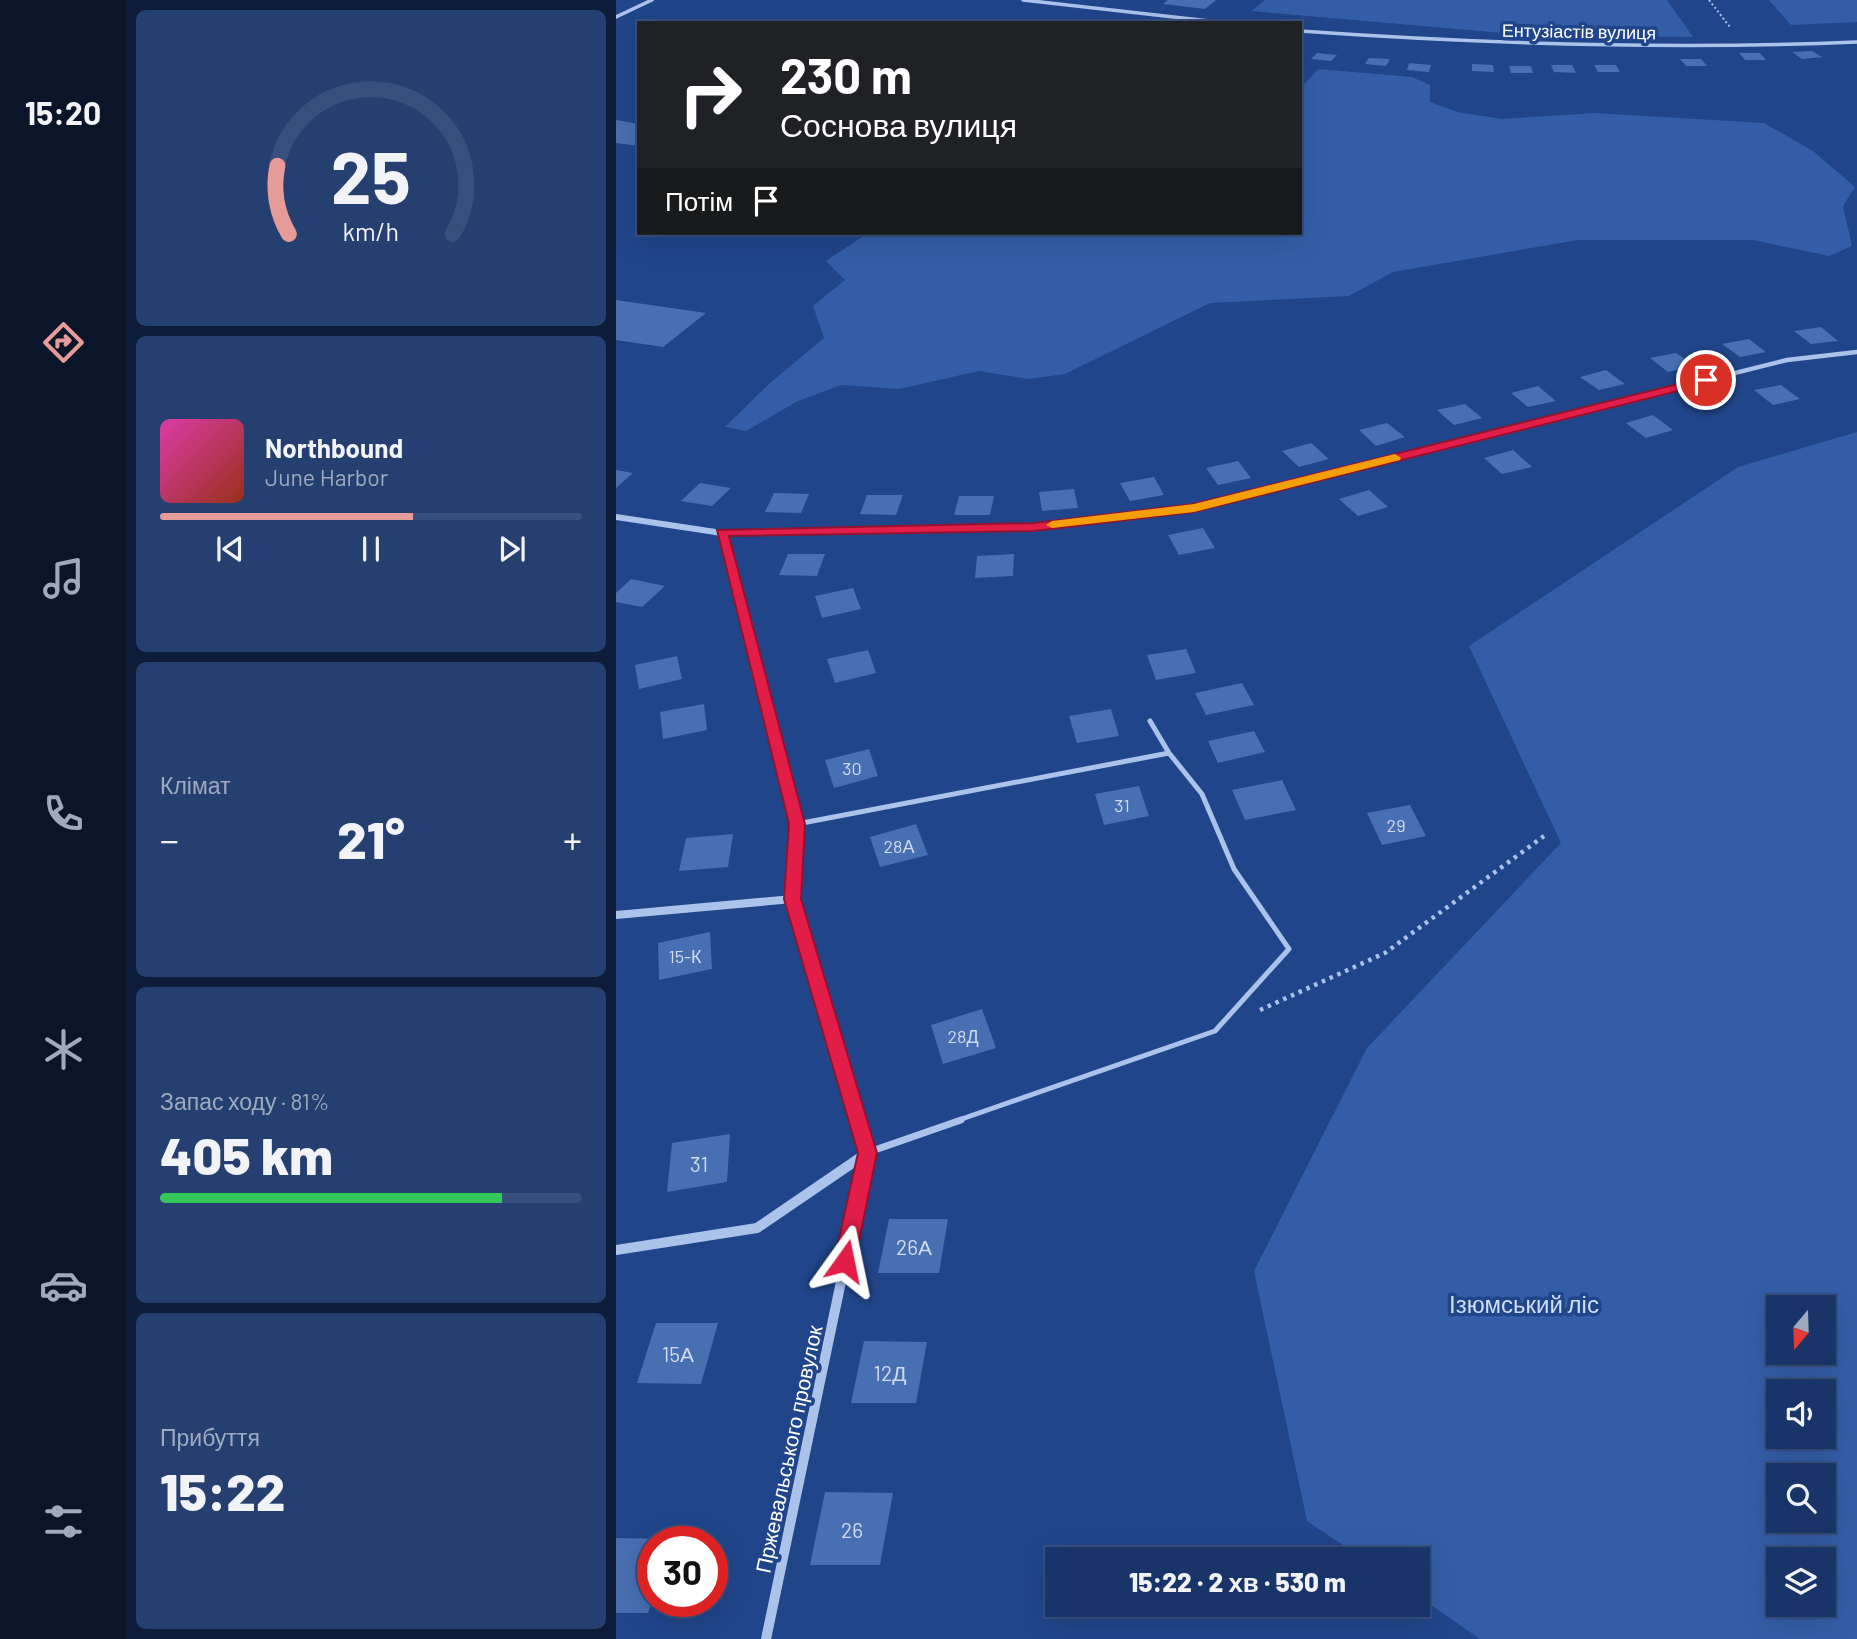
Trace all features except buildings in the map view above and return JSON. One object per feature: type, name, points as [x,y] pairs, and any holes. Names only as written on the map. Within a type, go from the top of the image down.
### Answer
[{"type":"street","points":[[616,17],[652,0]]},
{"type":"street","points":[[1023,0],[1209,21]]},
{"type":"street","name":"Ентузіастів вулиця","points":[[1302,31],[1509,46],[1745,46],[1857,42]]},
{"type":"street","points":[[616,517],[722,533],[1034,527],[1194,508],[1787,360],[1857,352]]},
{"type":"street","name":"Пржевальського провулок","points":[[722,533],[797,824],[793,899],[868,1153],[766,1639]]},
{"type":"street","points":[[616,915],[793,899]]},
{"type":"street","points":[[616,1250],[757,1228],[868,1153]]},
{"type":"lane","points":[[868,1153],[1214,1031],[1289,949],[1234,869],[1202,794],[1169,754],[1150,721]]},
{"type":"lane","points":[[797,824],[1169,754]]},
{"type":"path","points":[[1709,0],[1745,46]]},
{"type":"path","points":[[1251,1014],[1385,953],[1544,836]]},
{"type":"green space","points":[[1265,0],[1667,0],[1693,37],[1538,36],[1251,11]]},
{"type":"green space","points":[[1769,0],[1857,0],[1857,22],[1791,25]]},
{"type":"green space","points":[[1318,69],[1412,77],[1430,85],[1430,102],[1457,112],[1502,119],[1595,113],[1764,123],[1813,151],[1855,187],[1843,206],[1852,246],[1829,256],[1753,240],[1578,240],[1393,272],[1349,296],[1210,303],[1065,374],[1028,379],[979,371],[899,389],[841,385],[798,401],[746,431],[725,427],[770,383],[824,338],[813,306],[845,280],[826,261],[865,235],[1302,235],[1302,87]]},
{"type":"green space","name":"Ізюмський ліс","points":[[1857,432],[1857,1639],[1480,1639],[1430,1604],[1430,1547],[1346,1547],[1307,1521],[1254,1271],[1367,1048],[1561,843],[1469,646],[1738,467]]},
{"type":"slow traffic","points":[[1052,525],[1194,508],[1395,458]]},
{"type":"route","points":[[845,1261],[868,1153],[793,899],[797,824],[722,533],[1034,527],[1194,508],[1706,380]]}]
